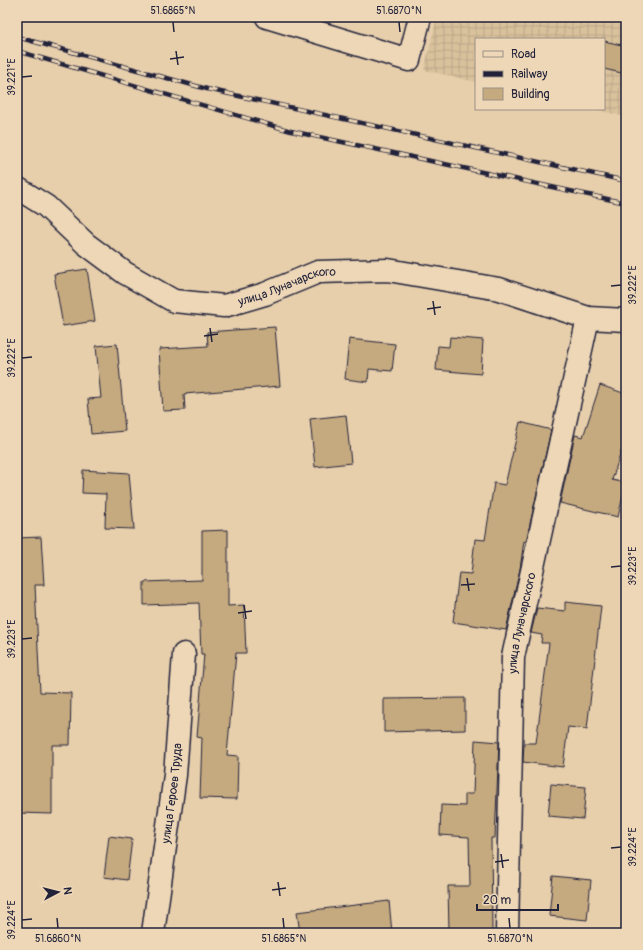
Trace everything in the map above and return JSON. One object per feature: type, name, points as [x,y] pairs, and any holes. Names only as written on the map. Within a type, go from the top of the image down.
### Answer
[{"type":"street","points":[[267,17],[409,60],[420,17]]},
{"type":"street","name":"улица Луначарского","points":[[17,188],[46,206],[86,244],[125,273],[174,301],[224,306],[265,294],[318,272],[388,270],[499,289],[588,318],[626,320]]},
{"type":"street","name":"улица Луначарского","points":[[507,933],[513,657],[588,318]]},
{"type":"street","name":"улица Героев Труда","points":[[153,933],[175,775],[184,654]]},
{"type":"shaded area","points":[[437,17],[626,17],[626,117],[597,110],[605,110],[605,38],[475,38],[475,82],[424,70]]},
{"type":"building","points":[[605,41],[626,46],[626,74],[605,69]]},
{"type":"building","points":[[87,269],[95,321],[63,326],[54,274]]},
{"type":"building","points":[[275,327],[280,386],[184,394],[185,410],[163,411],[159,349],[208,346],[207,332]]},
{"type":"building","points":[[450,337],[483,340],[481,374],[436,370],[438,346],[449,347]]},
{"type":"building","points":[[349,339],[395,344],[392,371],[369,369],[368,382],[345,379]]},
{"type":"building","points":[[117,344],[125,431],[91,434],[88,399],[101,398],[96,346]]},
{"type":"building","points":[[600,385],[626,394],[626,436],[612,480],[626,483],[618,517],[560,503],[575,435],[583,437]]},
{"type":"building","points":[[346,415],[351,463],[315,467],[310,419]]},
{"type":"building","points":[[520,422],[551,430],[526,542],[524,541],[520,569],[506,630],[453,622],[459,573],[471,574],[475,539],[485,540],[494,483],[505,485]]},
{"type":"building","points":[[83,470],[129,473],[134,529],[105,528],[106,494],[82,493]]},
{"type":"building","points":[[228,530],[228,606],[244,605],[246,653],[236,653],[227,755],[238,756],[237,799],[200,798],[202,738],[197,737],[204,654],[201,654],[199,603],[144,605],[144,582],[202,580],[202,531]]},
{"type":"building","points":[[41,537],[44,585],[35,585],[40,692],[71,693],[70,745],[52,745],[52,814],[17,813],[17,538]]},
{"type":"building","points":[[565,602],[601,606],[587,729],[568,727],[563,767],[523,762],[524,743],[536,743],[549,643],[541,643],[542,635],[531,633],[537,608],[565,611]]},
{"type":"building","points":[[465,698],[465,730],[384,732],[384,699]]},
{"type":"building","points":[[475,740],[499,742],[495,838],[491,838],[492,932],[449,932],[448,886],[470,886],[469,837],[440,835],[441,805],[465,806],[465,794],[473,794]]},
{"type":"building","points":[[551,784],[586,787],[583,819],[548,816]]},
{"type":"building","points":[[109,836],[132,839],[127,880],[104,877]]},
{"type":"building","points":[[553,876],[591,880],[587,920],[549,916]]},
{"type":"building","points":[[389,901],[392,933],[300,933],[297,912]]},
{"type":"railway","points":[[17,37],[207,89],[626,181]]},
{"type":"railway","points":[[17,51],[291,131],[626,203]]}]
